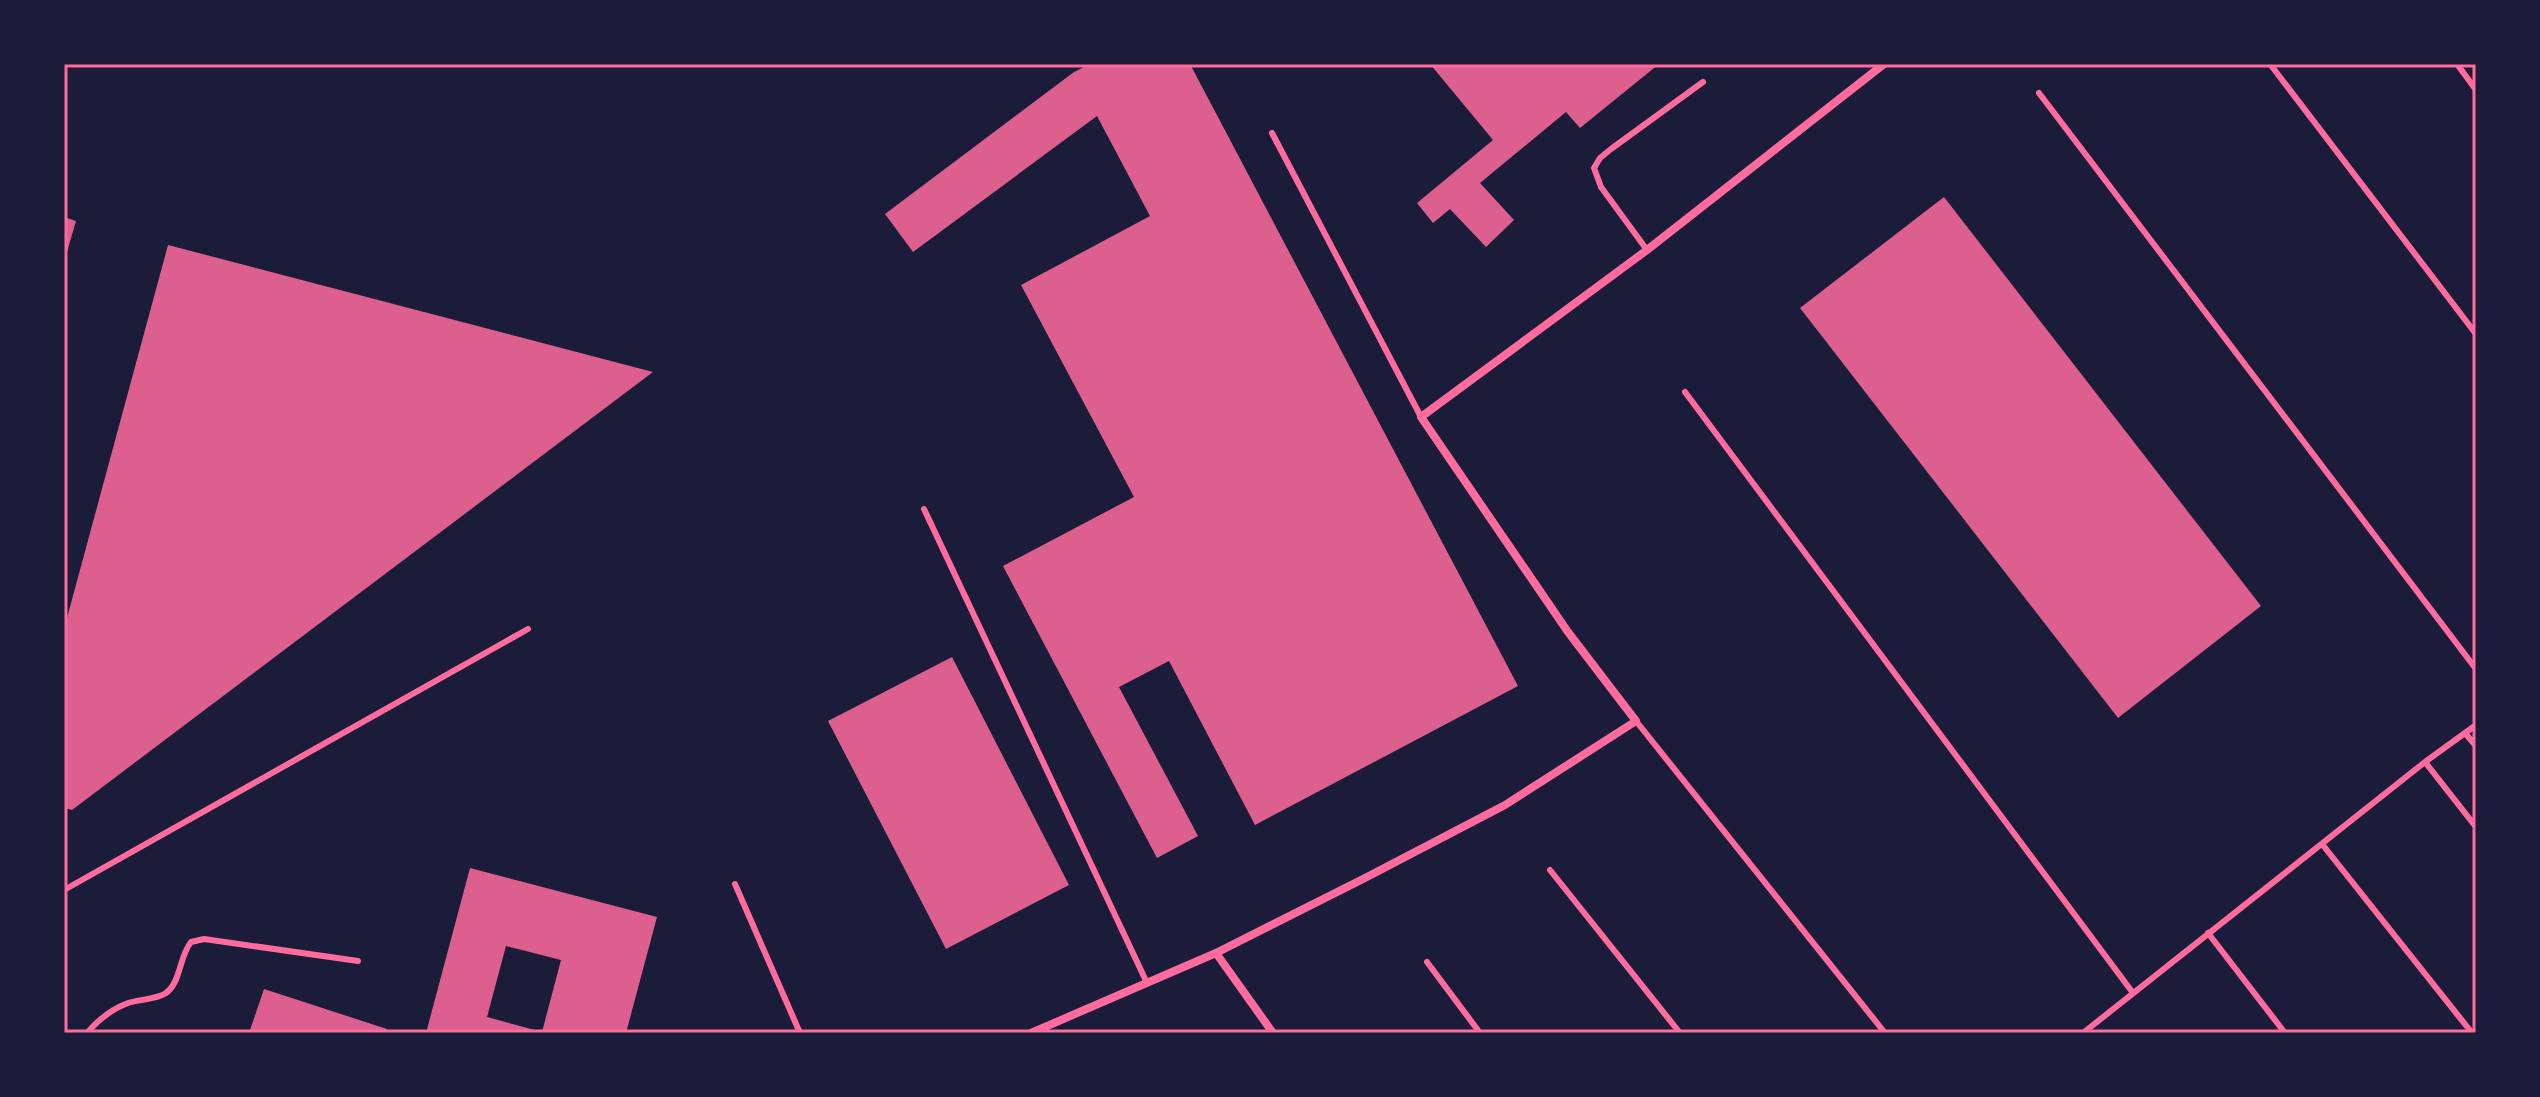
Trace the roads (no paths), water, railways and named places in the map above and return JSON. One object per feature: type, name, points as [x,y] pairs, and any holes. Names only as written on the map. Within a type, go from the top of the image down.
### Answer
[{"type":"street","points":[[1031,1033],[1216,953],[1505,805],[1636,721],[1568,632],[1421,417],[1647,250],[1884,64]]},
{"type":"street","points":[[1216,953],[1273,1033]]},
{"type":"lane","points":[[2270,64],[2476,334]]},
{"type":"lane","points":[[2457,64],[2476,90]]},
{"type":"lane","points":[[1647,250],[1601,187],[1594,168],[1611,149],[1703,82]]},
{"type":"lane","points":[[2039,93],[2476,669]]},
{"type":"lane","points":[[1272,133],[1421,417]]},
{"type":"lane","points":[[1685,392],[2133,993]]},
{"type":"lane","points":[[924,509],[1147,983]]},
{"type":"lane","points":[[64,890],[528,629]]},
{"type":"lane","points":[[1636,721],[1885,1033]]},
{"type":"lane","points":[[2083,1033],[2092,1030],[2208,933],[2476,725]]},
{"type":"lane","points":[[2465,733],[2476,746]]},
{"type":"lane","points":[[2425,762],[2476,827]]},
{"type":"lane","points":[[2322,844],[2472,1033]]},
{"type":"lane","points":[[1550,870],[1680,1033]]},
{"type":"lane","points":[[735,884],[800,1033]]},
{"type":"lane","points":[[2208,933],[2285,1033]]},
{"type":"lane","points":[[87,1033],[98,1020],[128,1003],[161,996],[169,991],[184,951],[191,942],[204,939],[358,961]]},
{"type":"lane","points":[[1427,962],[1480,1033]]}]
